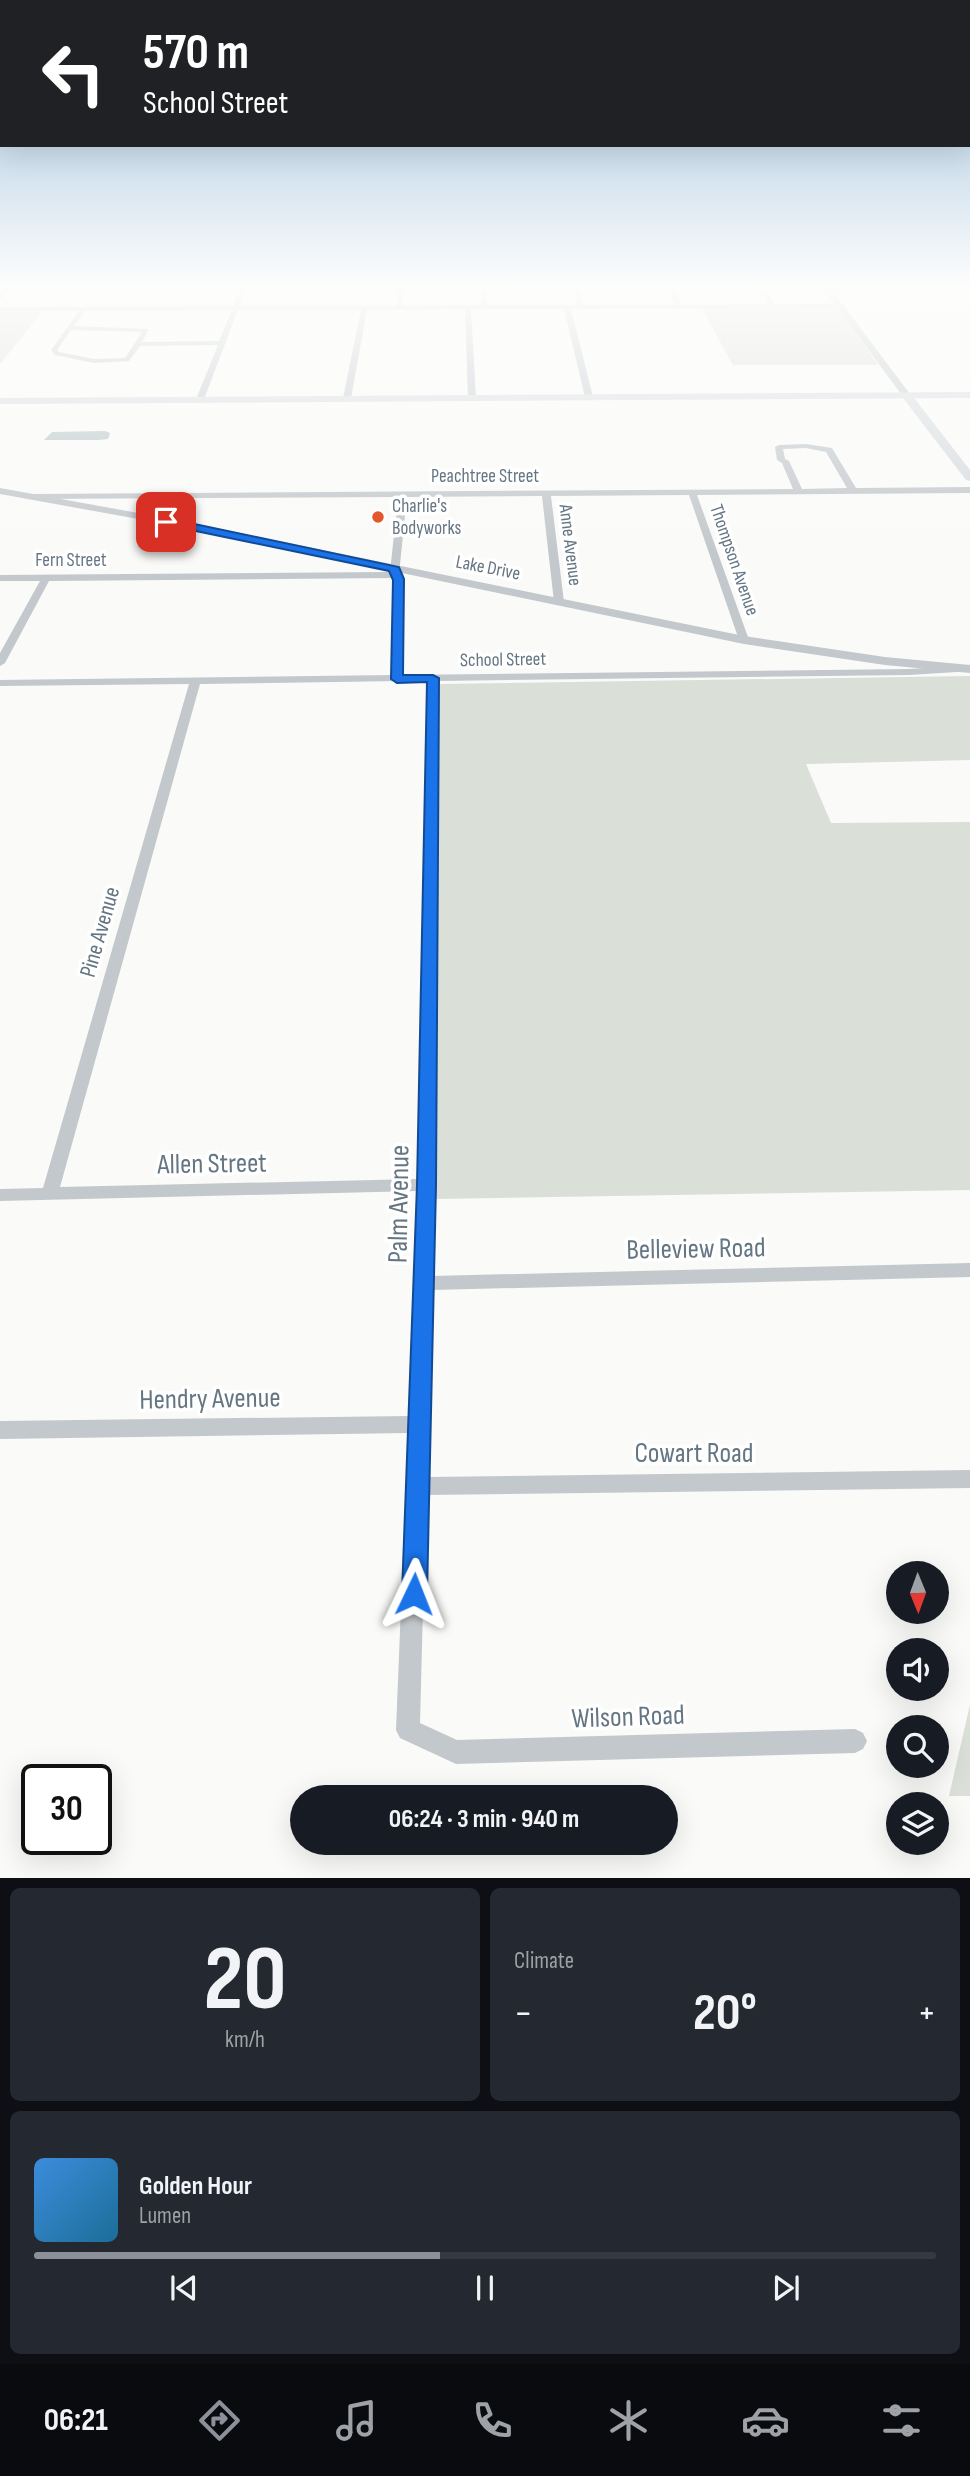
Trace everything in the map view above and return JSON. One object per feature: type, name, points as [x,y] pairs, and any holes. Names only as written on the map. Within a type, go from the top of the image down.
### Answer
[{"type":"main road","points":[[473,400],[589,397],[909,398]]},
{"type":"main road","points":[[0,404],[333,403],[614,397]]},
{"type":"main road","points":[[0,404],[200,399],[970,397]]},
{"type":"main road","points":[[909,398],[970,478]]},
{"type":"main road","points":[[129,405],[200,399]]},
{"type":"main road","points":[[29,406],[106,401]]},
{"type":"street","points":[[200,399],[209,377]]},
{"type":"street","points":[[347,398],[351,377]]},
{"type":"street","points":[[472,377],[473,400]]},
{"type":"street","points":[[584,377],[589,397]]},
{"type":"street","points":[[893,377],[909,398]]},
{"type":"street","points":[[799,492],[785,461],[781,460],[779,447],[806,446],[829,450],[853,491]]},
{"type":"street","name":"Peachtree Street","points":[[70,500],[403,494],[970,490]]},
{"type":"street","name":"Lake Drive","points":[[0,491],[23,497],[70,500],[377,570],[559,602],[744,640],[862,658],[967,669]]},
{"type":"street","name":"Thompson Avenue","points":[[692,492],[744,640]]},
{"type":"street","name":"Anne Avenue","points":[[546,493],[559,602]]},
{"type":"street","points":[[397,679],[399,579],[394,572],[403,494]]},
{"type":"street","points":[[0,497],[23,497]]},
{"type":"street","name":"Fern Street","points":[[0,578],[377,570]]},
{"type":"street","points":[[0,663],[46,578]]},
{"type":"street","points":[[860,673],[862,658]]},
{"type":"street","name":"School Street","points":[[0,683],[860,673],[967,669]]},
{"type":"street","name":"Palm Avenue","points":[[408,1730],[419,1486],[424,1283],[433,678]]},
{"type":"street","name":"Pine Avenue","points":[[49,1195],[194,681]]},
{"type":"street","name":"Allen Street","points":[[0,1195],[426,1185]]},
{"type":"street","name":"Belleview Road","points":[[424,1283],[970,1270]]},
{"type":"street","name":"Hendry Avenue","points":[[0,1430],[420,1424]]},
{"type":"street","name":"Cowart Road","points":[[419,1486],[970,1479]]},
{"type":"street","name":"Wilson Road","points":[[408,1730],[456,1752],[855,1741]]},
{"type":"shaded area","points":[[52,432],[110,433],[108,439],[99,440],[44,440]]},
{"type":"shaded area","points":[[970,676],[970,760],[806,764],[831,823],[970,822],[970,1190],[435,1199],[439,684]]},
{"type":"shaded area","points":[[970,1705],[970,1796],[949,1796]]},
{"type":"place","name":"Charlie's Bodyworks","points":[[378,517]]},
{"type":"route","points":[[166,522],[395,569],[394,575],[399,579],[397,679],[433,678],[426,1185],[414,1594]]}]
